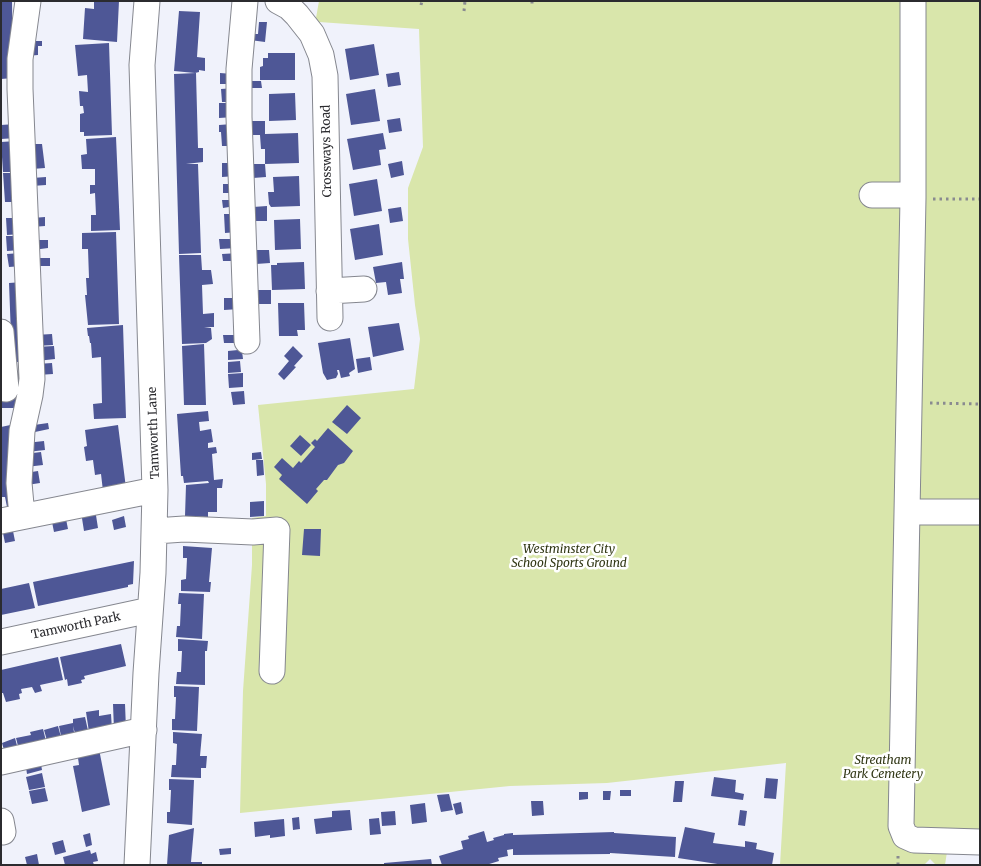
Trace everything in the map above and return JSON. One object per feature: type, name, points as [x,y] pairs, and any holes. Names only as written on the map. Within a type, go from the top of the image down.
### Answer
[{"type":"street","points":[[28,1],[20,59],[20,90],[32,379],[22,431],[20,482],[12,518],[156,490]]},
{"type":"street","name":"Tamworth Lane","points":[[137,865],[156,490],[142,65],[147,1]]},
{"type":"street","points":[[245,1],[239,68],[239,117],[247,341]]},
{"type":"street","points":[[914,1],[903,832],[908,839],[914,840],[980,842]]},
{"type":"street","name":"Crossways Road","points":[[293,6],[316,42],[325,76],[330,318]]},
{"type":"street","points":[[872,195],[912,196]]},
{"type":"street","points":[[329,291],[364,289]]},
{"type":"street","points":[[1,332],[6,389]]},
{"type":"street","points":[[907,512],[980,512]]},
{"type":"street","points":[[155,531],[184,529],[253,532],[277,530],[272,671]]},
{"type":"street","name":"Tamworth Park","points":[[1,642],[150,610]]},
{"type":"street","points":[[1,762],[144,730]]},
{"type":"path","points":[[464,11],[465,1]]},
{"type":"path","points":[[532,1],[532,7]]},
{"type":"path","points":[[912,196],[980,199]]},
{"type":"path","points":[[909,403],[980,404]]},
{"type":"green space","name":"Westminster City School Sports Ground","points":[[319,1],[980,1],[980,846],[948,845],[945,865],[936,865],[930,859],[924,865],[780,865],[786,763],[607,783],[510,786],[240,813],[243,691],[252,565],[252,518],[266,516],[266,484],[258,405],[414,389],[420,339],[408,239],[408,188],[423,147],[419,29],[319,22],[316,18]]},
{"type":"building","points":[[1,1],[12,1],[13,78],[1,79]]},
{"type":"building","points":[[94,1],[119,1],[117,42],[83,39],[85,8],[94,9]]},
{"type":"building","points":[[179,11],[200,12],[197,57],[205,58],[205,71],[199,70],[199,72],[195,73],[174,71]]},
{"type":"building","points":[[259,22],[267,22],[265,42],[250,40],[250,34],[258,34]]},
{"type":"building","points":[[28,41],[42,41],[42,46],[38,46],[38,55],[26,56]]},
{"type":"building","points":[[109,43],[112,135],[84,136],[84,132],[80,132],[80,114],[84,113],[83,106],[80,106],[79,91],[88,92],[87,75],[78,76],[75,45]]},
{"type":"building","points":[[374,44],[379,75],[350,80],[345,49]]},
{"type":"building","points":[[268,53],[295,53],[295,80],[260,80],[260,67],[263,66],[263,58],[268,58]]},
{"type":"building","points":[[399,72],[401,85],[388,87],[386,74]]},
{"type":"building","points":[[196,73],[198,148],[203,148],[203,162],[186,164],[198,164],[201,253],[179,254],[174,74]]},
{"type":"building","points":[[220,73],[233,74],[233,84],[220,84]]},
{"type":"building","points":[[248,81],[261,81],[262,88],[248,88]]},
{"type":"building","points":[[235,88],[235,102],[222,102],[221,89]]},
{"type":"building","points":[[375,89],[380,121],[351,125],[346,94]]},
{"type":"building","points":[[295,93],[296,120],[269,121],[269,94]]},
{"type":"building","points":[[219,103],[233,103],[234,117],[219,118]]},
{"type":"building","points":[[400,118],[402,131],[389,133],[387,120]]},
{"type":"building","points":[[251,121],[265,121],[265,134],[298,133],[299,163],[265,164],[265,149],[261,149],[260,135],[252,135]]},
{"type":"building","points":[[15,124],[16,138],[1,139],[1,125]]},
{"type":"building","points":[[232,124],[235,146],[222,146],[219,125]]},
{"type":"building","points":[[383,133],[386,149],[379,150],[381,165],[353,170],[347,139]]},
{"type":"building","points":[[116,137],[120,230],[91,231],[91,215],[96,215],[95,193],[90,194],[90,185],[95,185],[95,169],[82,169],[81,155],[87,154],[86,139]]},
{"type":"building","points":[[16,141],[17,172],[3,172],[1,142]]},
{"type":"building","points":[[32,144],[42,144],[45,168],[32,169]]},
{"type":"building","points":[[402,161],[404,175],[391,178],[388,164]]},
{"type":"building","points":[[222,163],[236,163],[236,176],[222,177]]},
{"type":"building","points":[[252,164],[265,164],[266,177],[253,178]]},
{"type":"building","points":[[3,173],[18,173],[19,202],[5,202]]},
{"type":"building","points":[[299,176],[300,206],[271,207],[268,192],[274,192],[273,177]]},
{"type":"building","points":[[46,177],[46,185],[32,186],[32,178]]},
{"type":"building","points":[[377,179],[382,211],[354,216],[349,184]]},
{"type":"building","points":[[223,184],[237,184],[237,211],[230,211],[229,207],[223,208],[222,200],[229,200],[230,193],[223,193]]},
{"type":"building","points":[[267,206],[267,221],[253,221],[253,207]]},
{"type":"building","points":[[401,207],[403,221],[390,223],[388,209]]},
{"type":"building","points":[[224,214],[237,214],[238,232],[225,233]]},
{"type":"building","points":[[45,217],[45,226],[32,227],[32,218]]},
{"type":"building","points":[[6,218],[20,218],[21,234],[7,235]]},
{"type":"building","points":[[300,219],[301,249],[275,250],[274,220]]},
{"type":"building","points":[[379,224],[383,255],[355,260],[350,229]]},
{"type":"building","points":[[116,232],[119,324],[88,325],[85,295],[87,295],[86,278],[89,278],[88,249],[82,249],[82,233]]},
{"type":"building","points":[[6,236],[20,236],[21,250],[7,251]]},
{"type":"building","points":[[219,239],[238,239],[238,248],[220,249]]},
{"type":"building","points":[[32,240],[48,240],[48,248],[33,250]]},
{"type":"building","points":[[255,250],[269,250],[270,263],[256,264]]},
{"type":"building","points":[[21,253],[22,266],[9,267],[7,254]]},
{"type":"building","points":[[239,253],[239,261],[223,261],[222,254]]},
{"type":"building","points":[[179,255],[201,255],[202,270],[211,270],[213,284],[202,285],[203,314],[214,313],[214,327],[204,327],[211,328],[212,339],[206,343],[182,344]]},
{"type":"building","points":[[35,258],[50,258],[50,266],[36,266]]},
{"type":"building","points":[[304,262],[305,289],[272,290],[271,265]]},
{"type":"building","points":[[402,262],[404,279],[400,279],[402,293],[388,295],[386,282],[376,283],[373,267]]},
{"type":"building","points":[[23,282],[26,362],[12,362],[9,283]]},
{"type":"building","points":[[257,290],[271,290],[271,304],[257,304]]},
{"type":"building","points":[[224,298],[239,298],[240,309],[224,310]]},
{"type":"building","points":[[278,303],[304,303],[305,330],[297,330],[298,336],[279,336]]},
{"type":"building","points":[[399,323],[404,350],[373,357],[368,327]]},
{"type":"building","points":[[123,325],[126,418],[94,419],[93,404],[102,403],[101,357],[92,358],[87,328]]},
{"type":"building","points":[[52,334],[53,345],[36,346],[35,335]]},
{"type":"building","points":[[223,335],[240,335],[243,359],[228,360],[228,351],[238,350],[238,343],[224,343]]},
{"type":"building","points":[[350,338],[355,369],[349,373],[350,376],[341,378],[339,370],[337,370],[336,378],[327,380],[323,373],[318,343]]},
{"type":"building","points":[[204,344],[206,405],[184,405],[182,346]]},
{"type":"building","points":[[54,346],[55,359],[37,361],[36,347]]},
{"type":"building","points":[[293,346],[303,356],[284,380],[278,374],[289,361],[284,356]]},
{"type":"building","points":[[370,357],[372,370],[358,373],[356,359]]},
{"type":"building","points":[[240,361],[241,372],[228,373],[228,362]]},
{"type":"building","points":[[52,363],[53,374],[38,375],[37,364]]},
{"type":"building","points":[[243,373],[243,387],[229,388],[228,374]]},
{"type":"building","points":[[244,391],[245,404],[233,405],[231,392]]},
{"type":"building","points":[[1,393],[16,393],[16,408],[1,408]]},
{"type":"building","points":[[347,405],[361,418],[347,434],[332,422]]},
{"type":"building","points":[[208,411],[209,421],[199,422],[200,431],[211,429],[213,442],[208,443],[208,448],[216,447],[217,453],[212,454],[214,480],[223,479],[222,488],[217,488],[217,512],[208,512],[208,517],[185,516],[186,485],[209,483],[208,481],[184,483],[183,476],[181,476],[177,414]]},
{"type":"building","points":[[48,423],[49,429],[35,432],[34,425]]},
{"type":"building","points":[[15,424],[15,495],[8,512],[5,497],[1,497],[1,427]]},
{"type":"building","points":[[118,425],[126,488],[103,491],[101,474],[95,475],[93,460],[86,461],[84,447],[87,446],[85,430]]},
{"type":"building","points":[[328,428],[353,451],[344,463],[338,465],[327,480],[324,480],[316,489],[318,491],[307,504],[279,479],[282,475],[274,467],[282,458],[293,468],[299,461],[301,463],[315,447],[311,443],[315,439],[317,441]]},
{"type":"building","points":[[300,435],[311,445],[301,456],[290,446]]},
{"type":"building","points":[[44,441],[45,450],[27,452],[26,443]]},
{"type":"building","points":[[41,452],[43,465],[26,467],[25,454]]},
{"type":"building","points":[[261,452],[262,459],[252,460],[252,453]]},
{"type":"building","points":[[256,460],[263,460],[264,475],[257,476]]},
{"type":"building","points":[[38,471],[40,483],[27,485],[25,473]]},
{"type":"building","points":[[264,501],[264,516],[250,517],[250,502]]},
{"type":"building","points":[[95,509],[98,528],[84,531],[81,512]]},
{"type":"building","points":[[65,514],[68,529],[54,532],[51,517]]},
{"type":"building","points":[[124,516],[126,527],[114,530],[112,520]]},
{"type":"building","points":[[12,526],[15,541],[5,543],[2,528]]},
{"type":"building","points":[[304,529],[321,529],[320,556],[302,555]]},
{"type":"building","points":[[183,546],[212,548],[210,592],[181,591],[181,580],[186,579],[187,558],[183,558]]},
{"type":"building","points":[[134,561],[133,584],[128,585],[128,587],[38,606],[33,582]]},
{"type":"building","points":[[29,583],[35,608],[1,615],[1,589]]},
{"type":"building","points":[[179,593],[204,594],[202,639],[176,637],[177,626],[180,626],[181,604],[178,604]]},
{"type":"building","points":[[178,639],[208,641],[207,651],[205,651],[205,685],[176,684],[177,672],[181,672],[182,651],[178,651]]},
{"type":"building","points":[[121,644],[126,666],[84,676],[85,679],[81,680],[82,683],[68,686],[60,657]]},
{"type":"building","points":[[58,657],[63,680],[40,685],[42,691],[35,693],[32,687],[21,689],[20,699],[6,702],[3,693],[1,693],[1,670]]},
{"type":"building","points":[[174,686],[199,687],[197,731],[172,730],[172,719],[175,719],[176,697],[174,697]]},
{"type":"building","points":[[113,704],[125,704],[126,729],[114,730]]},
{"type":"building","points":[[99,710],[99,716],[111,714],[112,730],[89,732],[86,712]]},
{"type":"building","points":[[85,717],[89,735],[76,737],[73,726],[75,738],[62,741],[59,726],[73,723],[73,719]]},
{"type":"building","points":[[58,726],[62,741],[48,744],[44,730]]},
{"type":"building","points":[[43,729],[47,745],[20,754],[16,738],[31,735],[30,732]]},
{"type":"building","points":[[173,732],[202,734],[200,756],[207,756],[206,768],[201,768],[201,778],[171,777],[172,765],[176,765],[177,744],[173,743]]},
{"type":"building","points":[[15,738],[19,753],[6,757],[2,743]]},
{"type":"building","points":[[98,744],[110,805],[82,812],[73,766],[79,765],[78,758],[68,760]]},
{"type":"building","points":[[40,758],[42,770],[27,774],[25,761]]},
{"type":"building","points":[[42,773],[45,787],[29,790],[26,777]]},
{"type":"building","points":[[714,777],[736,780],[735,792],[744,794],[743,800],[711,796]]},
{"type":"building","points":[[766,778],[778,779],[776,799],[764,798]]},
{"type":"building","points":[[169,779],[194,780],[192,825],[167,823],[167,812],[170,812],[171,790],[169,790]]},
{"type":"building","points":[[675,781],[684,781],[682,802],[673,802]]},
{"type":"building","points":[[45,788],[48,801],[32,804],[29,791]]},
{"type":"building","points":[[620,790],[631,790],[631,796],[620,796]]},
{"type":"building","points":[[603,791],[611,791],[610,800],[603,800]]},
{"type":"building","points":[[579,792],[588,792],[588,799],[579,800]]},
{"type":"building","points":[[449,794],[453,810],[441,812],[437,795]]},
{"type":"building","points":[[531,801],[543,801],[544,815],[532,816]]},
{"type":"building","points":[[461,802],[463,813],[456,815],[453,804]]},
{"type":"building","points":[[425,803],[427,822],[412,824],[410,805]]},
{"type":"building","points":[[350,810],[352,830],[316,834],[314,819],[332,817],[332,811]]},
{"type":"building","points":[[740,810],[747,811],[745,826],[738,825]]},
{"type":"building","points":[[395,811],[396,825],[382,826],[381,812]]},
{"type":"building","points":[[299,817],[300,829],[293,830],[292,818]]},
{"type":"building","points":[[379,818],[381,834],[370,835],[369,819]]},
{"type":"building","points":[[284,819],[285,836],[255,837],[254,822]]},
{"type":"building","points":[[685,827],[715,833],[713,843],[745,847],[745,841],[757,843],[756,849],[774,853],[772,865],[724,865],[678,858]]},
{"type":"building","points":[[194,828],[191,862],[202,862],[202,865],[167,865],[169,835]]},
{"type":"building","points":[[484,831],[487,842],[504,834],[513,833],[513,835],[614,832],[676,837],[675,857],[610,853],[513,855],[513,849],[507,850],[508,856],[498,858],[499,861],[486,865],[442,865],[439,856],[463,849],[461,841],[469,839],[468,836]]},
{"type":"building","points":[[90,833],[92,845],[86,847],[83,835]]},
{"type":"building","points":[[63,840],[66,852],[55,855],[52,843]]},
{"type":"building","points":[[231,848],[231,854],[220,855],[219,849]]},
{"type":"building","points":[[90,850],[91,854],[96,852],[98,861],[93,862],[94,865],[65,865],[63,857]]},
{"type":"building","points":[[37,854],[39,865],[27,865],[25,857]]},
{"type":"building","points":[[431,859],[432,865],[384,865],[384,863]]},
{"type":"park label","name":"Streatham Park Cemetery","points":[[883,768]]}]
